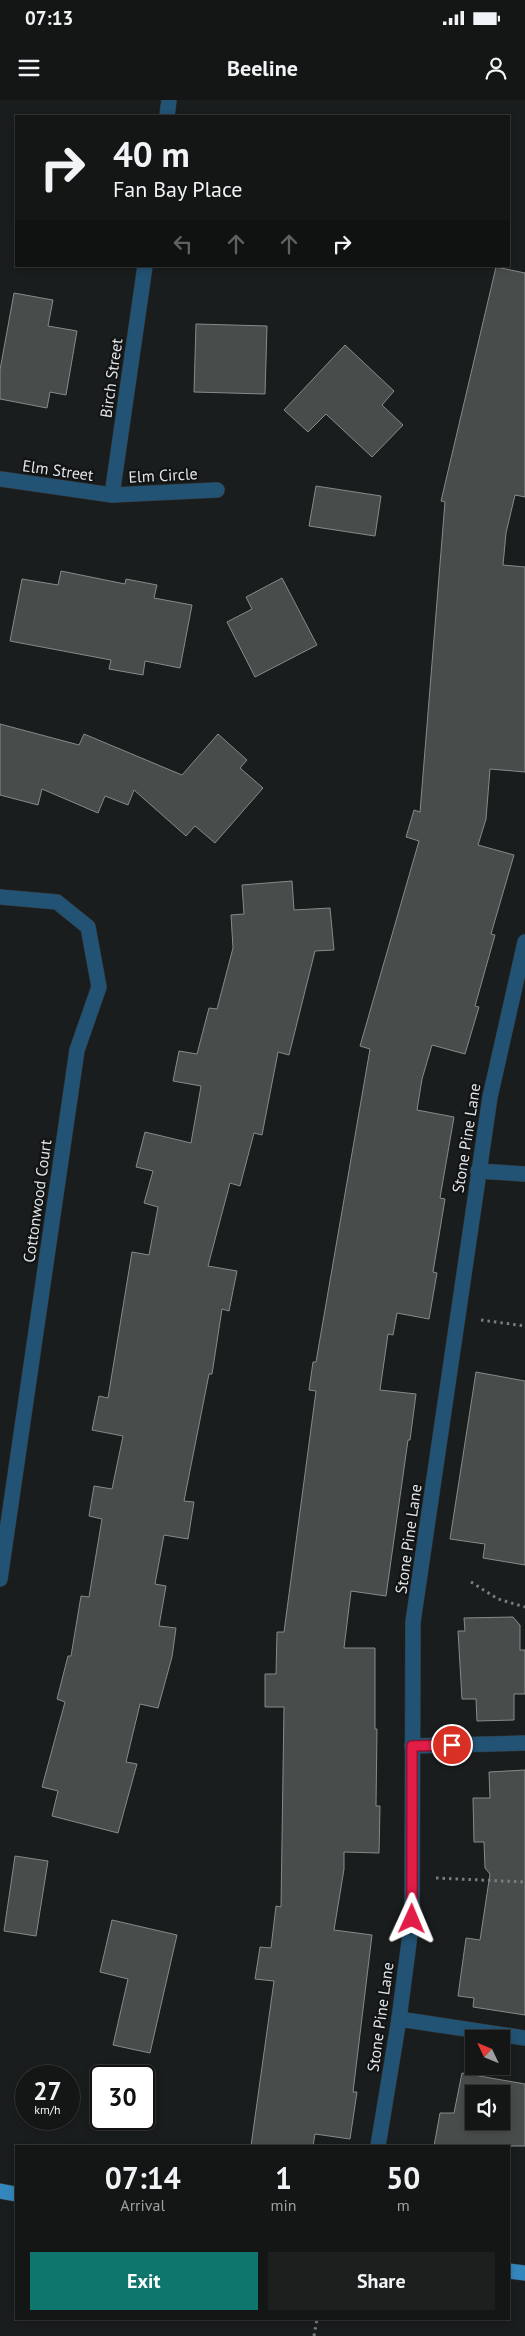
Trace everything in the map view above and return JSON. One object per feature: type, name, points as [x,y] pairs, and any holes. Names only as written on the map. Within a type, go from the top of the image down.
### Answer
[{"type":"main road","points":[[0,2191],[15,2194]]},
{"type":"main road","points":[[510,2271],[525,2273]]},
{"type":"street","points":[[167,115],[169,100]]},
{"type":"street","name":"Birch Street","points":[[112,495],[145,267]]},
{"type":"street","name":"Elm Street","points":[[0,479],[112,495]]},
{"type":"street","name":"Elm Circle","points":[[112,495],[217,490]]},
{"type":"street","name":"Cottonwood Court","points":[[0,897],[57,902],[88,927],[99,987],[77,1050],[0,1579]]},
{"type":"street","name":"Stone Pine Lane","points":[[378,2145],[399,2019],[412,1919],[413,1622],[490,1097],[525,942]]},
{"type":"street","points":[[478,1171],[525,1174]]},
{"type":"street","points":[[412,1746],[525,1743]]},
{"type":"street","points":[[399,2019],[525,2038]]},
{"type":"path","points":[[458,1318],[525,1326]]},
{"type":"path","points":[[471,1582],[498,1599],[525,1607]]},
{"type":"path","points":[[412,1876],[525,1882]]},
{"type":"path","points":[[314,2336],[317,2320]]},
{"type":"building","points":[[496,267],[525,273],[525,497],[515,495],[506,533],[503,565],[525,567],[525,772],[490,769],[486,819],[478,845],[514,855],[491,934],[495,935],[475,1006],[479,1007],[465,1054],[432,1045],[422,1079],[417,1110],[454,1117],[440,1198],[445,1199],[433,1272],[437,1273],[429,1319],[397,1313],[393,1335],[388,1334],[380,1390],[416,1394],[410,1440],[408,1440],[386,1596],[351,1591],[344,1648],[375,1648],[376,1806],[380,1806],[379,1853],[344,1852],[344,1869],[334,1930],[372,1935],[353,2092],[357,2092],[350,2139],[315,2134],[313,2145],[251,2145],[274,1981],[255,1979],[260,1947],[271,1948],[276,1906],[281,1907],[284,1707],[265,1707],[265,1674],[276,1674],[277,1632],[284,1632],[316,1391],[309,1390],[313,1362],[316,1362],[370,1049],[360,1046],[419,841],[406,837],[414,810],[420,812],[445,502],[441,501]]},
{"type":"building","points":[[14,293],[53,300],[48,326],[77,331],[66,395],[50,392],[47,408],[0,399],[0,370]]},
{"type":"building","points":[[196,324],[267,326],[265,394],[194,392]]},
{"type":"building","points":[[345,345],[394,391],[382,405],[403,425],[372,457],[326,414],[308,432],[284,410]]},
{"type":"building","points":[[316,486],[381,496],[375,536],[309,526]]},
{"type":"building","points":[[61,571],[125,584],[126,579],[157,585],[154,598],[192,605],[180,668],[145,661],[143,675],[109,669],[111,660],[10,641],[22,579],[58,585]]},
{"type":"building","points":[[282,578],[317,645],[255,677],[227,622],[252,609],[246,597]]},
{"type":"building","points":[[0,724],[79,745],[84,734],[182,775],[218,734],[247,760],[240,768],[263,788],[215,843],[195,826],[186,836],[134,790],[128,805],[105,796],[98,813],[42,789],[38,805],[0,795]]},
{"type":"building","points":[[292,881],[294,910],[330,908],[334,950],[315,951],[289,1055],[278,1052],[262,1135],[254,1133],[240,1186],[230,1183],[208,1266],[237,1271],[229,1311],[222,1309],[212,1374],[209,1374],[184,1501],[194,1502],[188,1539],[164,1535],[155,1584],[166,1586],[159,1626],[176,1628],[172,1657],[158,1708],[140,1704],[126,1762],[137,1764],[118,1833],[52,1816],[58,1791],[42,1787],[65,1702],[57,1699],[68,1656],[71,1656],[81,1596],[89,1597],[102,1519],[89,1516],[94,1486],[112,1489],[123,1436],[92,1430],[99,1396],[108,1398],[132,1252],[149,1255],[158,1207],[144,1203],[153,1171],[136,1167],[145,1132],[191,1143],[201,1086],[173,1081],[179,1051],[197,1054],[209,1008],[217,1009],[233,948],[231,915],[244,914],[242,885]]},
{"type":"building","points":[[476,1372],[525,1381],[525,1565],[483,1558],[485,1544],[450,1539]]},
{"type":"building","points":[[513,1617],[520,1625],[520,1650],[525,1650],[525,1694],[514,1694],[514,1720],[477,1721],[476,1699],[462,1699],[458,1631],[465,1631],[464,1618]]},
{"type":"building","points":[[525,1770],[525,2015],[473,2007],[474,1998],[458,1996],[466,1938],[480,1940],[490,1874],[485,1868],[484,1842],[474,1842],[473,1798],[490,1798],[489,1772]]},
{"type":"building","points":[[15,1856],[48,1861],[36,1936],[4,1931]]},
{"type":"building","points":[[112,1920],[177,1935],[150,2053],[113,2045],[128,1979],[100,1972]]},
{"type":"building","points":[[462,2073],[525,2084],[525,2146],[434,2145],[440,2113],[454,2113]]},
{"type":"route","points":[[412,1919],[412,1746],[452,1745]]}]
